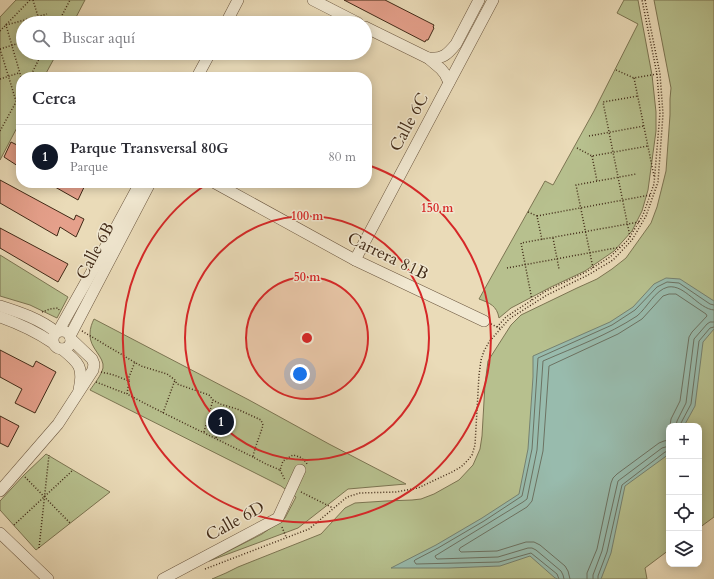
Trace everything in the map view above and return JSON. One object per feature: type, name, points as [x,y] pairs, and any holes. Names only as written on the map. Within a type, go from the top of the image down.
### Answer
[{"type":"street","points":[[230,16],[238,0]]},
{"type":"street","points":[[313,0],[344,16]]},
{"type":"street","points":[[428,58],[440,58],[446,56],[456,44],[479,0]]},
{"type":"street","name":"Calle 6C","points":[[355,260],[493,0]]},
{"type":"street","points":[[372,30],[428,58],[441,68],[449,82]]},
{"type":"street","points":[[200,72],[206,60]]},
{"type":"street","name":"Calle 6B","points":[[56,335],[137,188]]},
{"type":"street","name":"Calle 6B","points":[[72,334],[147,188]]},
{"type":"street","name":"Carrera 81B","points":[[224,188],[355,260],[484,321]]},
{"type":"street","points":[[0,306],[29,316],[52,329],[56,335],[55,346],[62,349],[73,358],[78,363],[81,370],[79,393]]},
{"type":"street","points":[[0,317],[37,332],[56,335],[66,331],[72,334],[92,359],[94,364],[91,375],[55,428],[0,491]]},
{"type":"street","points":[[62,349],[70,345],[72,334]]},
{"type":"street","name":"Calle 6D","points":[[163,579],[278,518],[304,469]]},
{"type":"street","points":[[0,533],[48,579]]},
{"type":"path","points":[[0,30],[30,0]]},
{"type":"path","points":[[33,0],[38,16],[47,14]]},
{"type":"path","points":[[62,16],[70,0]]},
{"type":"path","points":[[497,327],[506,317],[546,291],[586,272],[610,257],[628,240],[643,215],[654,184],[660,113],[657,74],[642,0]]},
{"type":"path","points":[[200,570],[309,529],[347,497],[360,493],[396,492],[418,488],[461,467],[472,455],[475,445],[481,360],[489,342],[509,320],[547,295],[594,272],[613,260],[632,240],[646,216],[658,182],[663,114],[660,74],[645,0]]},
{"type":"path","points":[[6,25],[16,22]]},
{"type":"path","points":[[6,25],[16,58]]},
{"type":"path","points":[[0,131],[16,101],[0,49],[16,44]]},
{"type":"path","points":[[16,60],[20,72]]},
{"type":"path","points":[[32,72],[38,60]]},
{"type":"path","points":[[616,70],[634,78],[657,74]]},
{"type":"path","points":[[0,79],[16,73]]},
{"type":"path","points":[[634,78],[654,179]]},
{"type":"path","points":[[630,237],[603,102],[638,96]]},
{"type":"path","points":[[589,136],[644,126]]},
{"type":"path","points":[[577,148],[592,156],[648,146]]},
{"type":"path","points":[[592,156],[597,181]]},
{"type":"path","points":[[593,268],[576,185],[636,174]]},
{"type":"path","points":[[528,212],[537,216],[650,195]]},
{"type":"path","points":[[537,216],[542,240]]},
{"type":"path","points":[[532,300],[520,244],[639,222]]},
{"type":"path","points":[[553,238],[559,269]]},
{"type":"path","points":[[507,268],[620,247]]},
{"type":"path","points":[[29,316],[58,308],[65,320]]},
{"type":"path","points":[[72,334],[141,366],[167,374],[175,380],[177,384],[209,395],[213,400],[220,404],[237,408],[261,420],[264,425],[254,448],[253,457]]},
{"type":"path","points":[[126,394],[129,377],[135,362]]},
{"type":"path","points":[[91,375],[114,375],[129,382]]},
{"type":"path","points":[[91,375],[163,413],[280,470],[287,484]]},
{"type":"path","points":[[163,413],[175,380]]},
{"type":"path","points":[[204,432],[213,400]]},
{"type":"path","points":[[216,438],[227,406]]},
{"type":"path","points":[[39,548],[49,455]]},
{"type":"path","points":[[280,470],[283,461],[293,455],[300,457],[306,462],[304,469]]},
{"type":"path","points":[[14,525],[73,470]]},
{"type":"path","points":[[24,475],[70,523]]},
{"type":"path","points":[[301,492],[333,508]]},
{"type":"green space","points":[[16,0],[85,0],[77,16],[16,16],[16,60],[53,60],[47,72],[16,72],[16,130],[0,160],[0,17]]},
{"type":"green space","points":[[624,0],[638,0],[652,75],[656,112],[656,131],[648,190],[642,211],[632,231],[614,251],[585,271],[511,308],[499,318],[495,308],[479,299],[545,181],[553,185],[594,111],[638,24],[617,13]]},
{"type":"green space","points":[[654,0],[714,0],[714,517],[702,526],[702,423],[666,423],[666,552],[645,568],[647,579],[212,579],[321,534],[345,508],[355,503],[421,499],[434,494],[459,480],[473,465],[480,449],[488,361],[511,325],[521,315],[597,279],[612,269],[626,258],[651,223],[657,207],[666,171],[671,88]]},
{"type":"green space","points":[[0,255],[68,297],[57,318],[30,305],[0,296]]},
{"type":"green space","points":[[94,319],[406,484],[348,489],[298,528],[209,561],[262,534],[285,518],[296,497],[281,486],[90,390],[103,368],[102,360],[90,339],[90,330]]},
{"type":"green space","points":[[46,454],[110,492],[36,550],[0,510],[0,501]]},
{"type":"water","points":[[666,278],[680,279],[714,301],[714,329],[703,342],[695,406],[686,423],[666,423],[666,456],[625,486],[611,553],[601,579],[558,579],[530,556],[500,566],[391,568],[436,545],[519,494],[528,449],[533,356],[610,322],[633,307],[654,284]]},
{"type":"building","points":[[344,0],[385,0],[434,25],[434,28],[428,40],[425,42]]},
{"type":"building","points":[[11,142],[16,144],[16,165],[4,157]]},
{"type":"building","points":[[0,180],[74,220],[76,215],[84,219],[76,237],[60,227],[57,236],[0,203]]},
{"type":"building","points":[[57,188],[84,188],[78,200]]},
{"type":"building","points":[[0,228],[68,264],[58,282],[0,248]]},
{"type":"building","points":[[0,350],[33,367],[36,361],[56,372],[35,413],[15,403],[22,389],[0,377]]},
{"type":"building","points":[[0,416],[19,426],[8,447],[0,443]]},
{"type":"place","name":"Parque Transversal 80G","points":[[221,422]]}]
